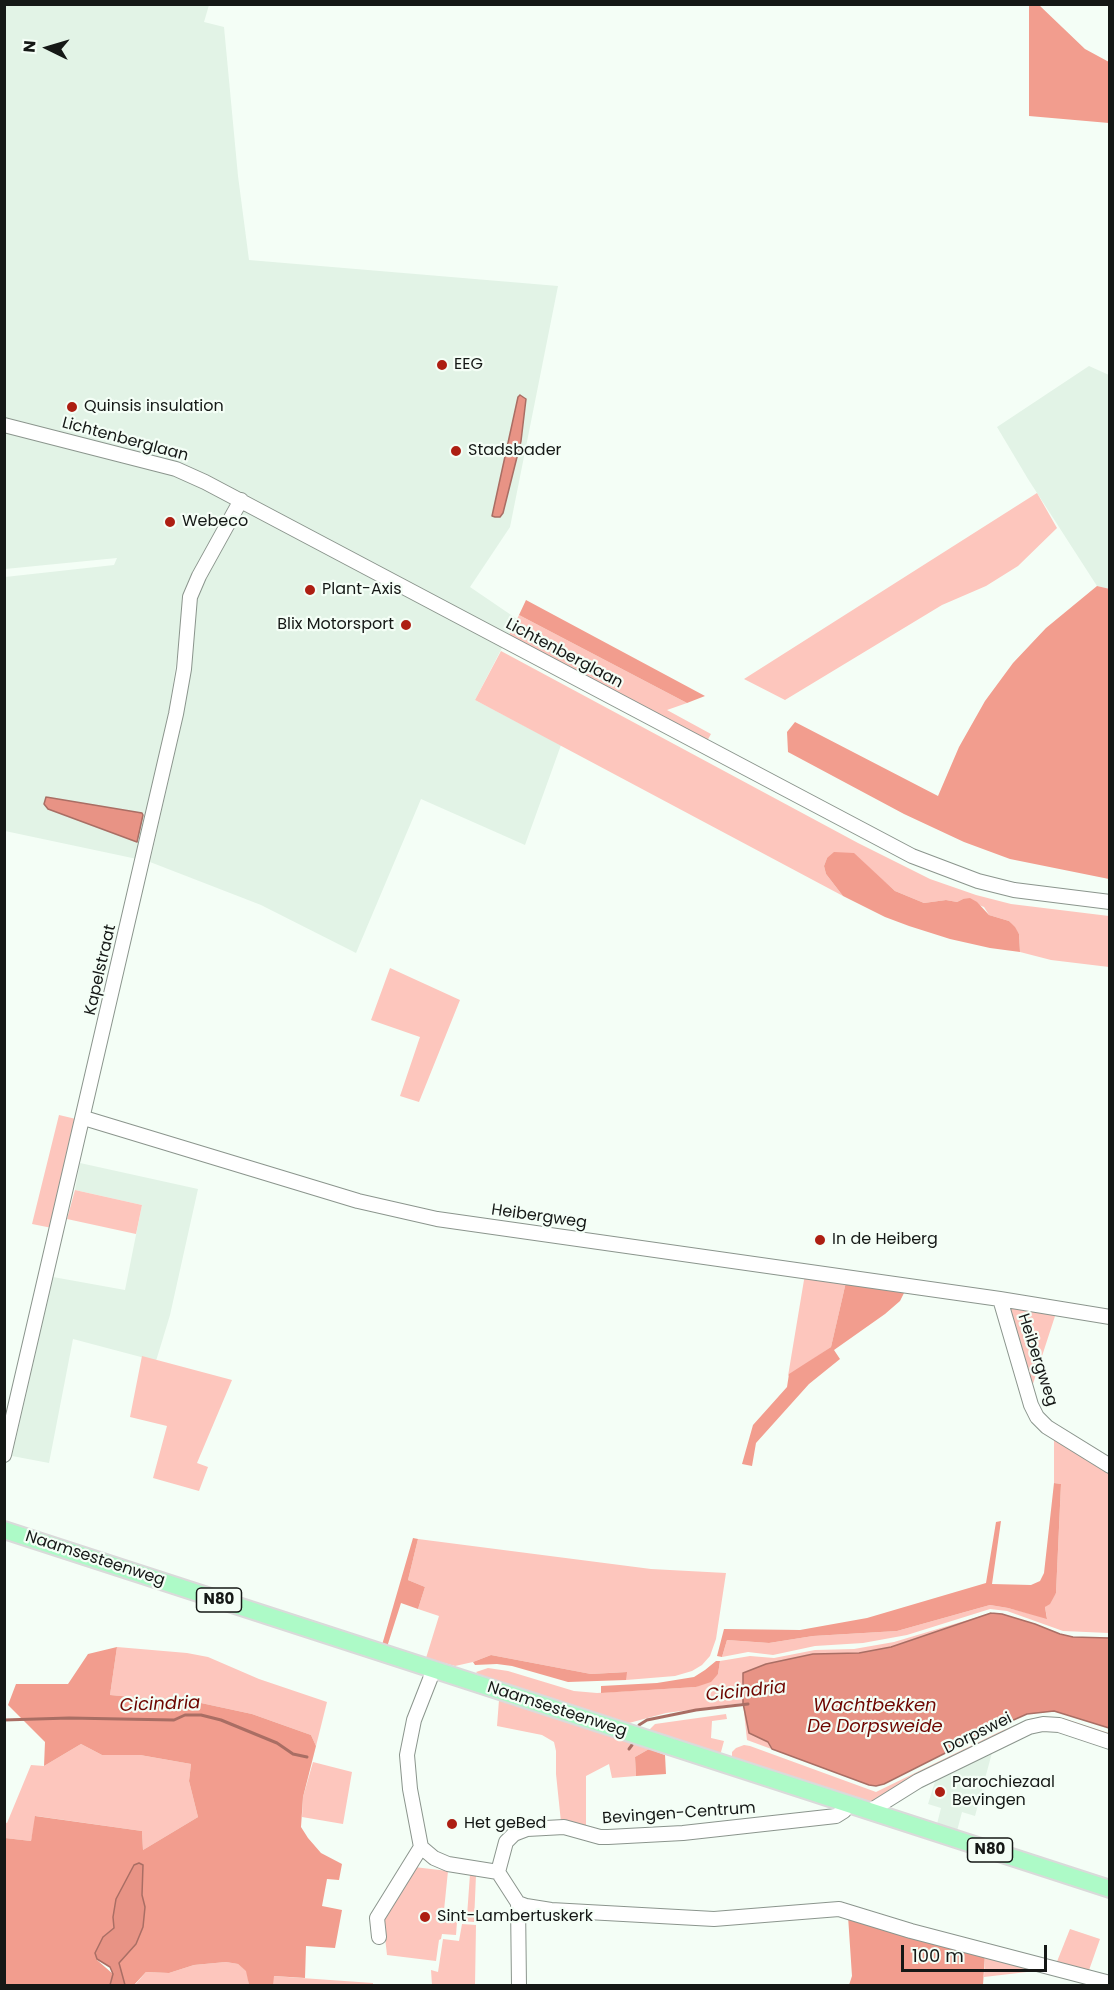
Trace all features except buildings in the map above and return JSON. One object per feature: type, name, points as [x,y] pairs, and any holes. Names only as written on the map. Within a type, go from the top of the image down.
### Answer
[{"type":"main road","name":"Naamsesteenweg","points":[[4,1530],[1110,1889]]},
{"type":"street","name":"Lichtenberglaan","points":[[4,425],[176,469],[241,500],[912,856],[960,875],[1014,890],[1110,902]]},
{"type":"street","name":"Kapelstraat","points":[[4,1455],[176,714],[190,597],[199,576],[241,500]]},
{"type":"street","name":"Heibergweg","points":[[84,1118],[358,1201],[427,1217],[1000,1299],[1110,1317]]},
{"type":"street","name":"Heibergweg","points":[[1000,1299],[1031,1405],[1037,1417],[1047,1427],[1110,1466]]},
{"type":"street","points":[[434,1669],[414,1720],[407,1755],[410,1789],[422,1847],[434,1858],[448,1864],[498,1872],[518,1903],[519,1986]]},
{"type":"street","name":"Dorpswei","points":[[870,1811],[918,1781],[1029,1727],[1043,1724],[1059,1725],[1110,1742]]},
{"type":"street","name":"Bevingen-Centrum","points":[[498,1872],[506,1842],[514,1834],[527,1829],[564,1827],[600,1837],[683,1833],[836,1816],[844,1811],[847,1804]]},
{"type":"street","points":[[379,1937],[371,1924],[422,1847]]},
{"type":"street","points":[[518,1903],[551,1910],[714,1919],[831,1909],[850,1912],[911,1931],[1110,1983]]},
{"type":"shaded area","points":[[4,5],[209,5],[204,22],[224,27],[238,176],[249,260],[558,286],[510,527],[470,587],[517,619],[475,700],[561,745],[525,845],[421,799],[356,953],[261,905],[150,862],[183,717],[190,675],[197,601],[187,591],[169,710],[137,859],[5,831],[5,577],[114,565],[117,558],[5,569]]},
{"type":"shaded area","points":[[1029,5],[1039,5],[1085,49],[1109,62],[1109,123],[1029,116]]},
{"type":"shaded area","points":[[1089,366],[1109,375],[1109,589],[1097,586],[997,427]]},
{"type":"shaded area","points":[[1037,493],[1057,528],[1018,566],[986,586],[942,605],[785,700],[744,679]]},
{"type":"shaded area","points":[[1097,586],[1110,589],[1109,879],[1010,859],[964,842],[904,814],[788,752],[787,732],[795,722],[938,796],[959,747],[985,701],[1013,663],[1046,628]]},
{"type":"shaded area","points":[[526,600],[705,696],[687,703],[519,615]]},
{"type":"shaded area","points":[[519,615],[687,703],[667,710],[711,734],[707,741],[509,635]]},
{"type":"shaded area","points":[[501,651],[858,843],[930,879],[1011,904],[1109,916],[1109,967],[1051,960],[1020,952],[1019,934],[1009,921],[989,915],[984,907],[963,899],[957,902],[946,900],[924,903],[895,891],[854,854],[827,858],[824,866],[826,874],[843,896],[475,700]]},
{"type":"shaded area","points":[[834,852],[854,853],[895,891],[924,903],[946,900],[957,902],[970,898],[989,915],[1009,921],[1015,927],[1019,934],[1020,952],[950,939],[885,917],[843,896],[826,874],[824,866],[827,858]]},
{"type":"shaded area","points":[[390,968],[460,1000],[419,1102],[400,1096],[420,1037],[371,1020]]},
{"type":"shaded area","points":[[59,1115],[76,1119],[52,1228],[32,1224]]},
{"type":"shaded area","points":[[80,1163],[198,1189],[170,1315],[156,1361],[73,1339],[49,1463],[12,1456],[53,1277],[125,1290],[142,1205],[75,1190]]},
{"type":"shaded area","points":[[75,1190],[142,1205],[136,1234],[67,1219]]},
{"type":"shaded area","points":[[805,1274],[846,1282],[831,1347],[788,1376]]},
{"type":"shaded area","points":[[846,1282],[905,1291],[900,1301],[885,1314],[834,1350],[840,1359],[809,1384],[756,1443],[752,1466],[742,1464],[753,1425],[787,1387],[789,1374],[831,1347]]},
{"type":"shaded area","points":[[1006,1305],[1056,1313],[1030,1393]]},
{"type":"shaded area","points":[[142,1356],[232,1380],[197,1463],[208,1467],[199,1491],[153,1478],[167,1426],[130,1417]]},
{"type":"shaded area","points":[[1054,1437],[1109,1472],[1109,1633],[1063,1631],[1007,1611],[990,1609],[907,1635],[863,1643],[815,1646],[773,1655],[748,1652],[722,1657],[727,1640],[769,1643],[813,1636],[897,1631],[990,1605],[1047,1618],[1045,1607],[1056,1593],[1061,1484],[1054,1483]]},
{"type":"shaded area","points":[[1054,1483],[1061,1484],[1056,1593],[1050,1604],[1045,1607],[1047,1619],[990,1605],[897,1631],[813,1636],[769,1643],[727,1640],[722,1657],[717,1656],[724,1629],[800,1630],[867,1618],[986,1583],[996,1522],[1001,1521],[992,1584],[1031,1585],[1040,1581],[1044,1573]]},
{"type":"shaded area","points":[[413,1538],[418,1539],[408,1580],[425,1587],[418,1609],[401,1603],[387,1647],[382,1645]]},
{"type":"shaded area","points":[[418,1539],[651,1569],[726,1573],[716,1639],[710,1656],[692,1671],[675,1676],[626,1680],[626,1672],[591,1674],[491,1655],[455,1666],[426,1658],[439,1616],[418,1609],[425,1587],[408,1580]]},
{"type":"shaded area","name":"Wachtbekken De Dorpsweide","points":[[991,1613],[1002,1614],[1073,1637],[1109,1638],[1109,1728],[1054,1711],[1027,1714],[876,1786],[747,1740],[743,1703],[666,1713],[629,1723],[482,1678],[476,1672],[488,1668],[508,1671],[574,1691],[597,1693],[696,1687],[718,1674],[720,1661],[750,1656],[774,1658],[815,1650],[854,1649],[894,1642]]},
{"type":"shaded area","points":[[117,1647],[208,1657],[259,1679],[327,1702],[316,1746],[311,1735],[252,1714],[201,1703],[110,1695]]},
{"type":"shaded area","points":[[117,1647],[110,1695],[201,1703],[252,1714],[311,1735],[316,1746],[303,1797],[301,1827],[321,1853],[342,1864],[339,1880],[327,1879],[322,1906],[342,1910],[335,1948],[306,1946],[305,1978],[274,1976],[273,1985],[249,1985],[246,1971],[238,1964],[226,1962],[194,1965],[169,1973],[146,1972],[134,1985],[125,1985],[119,1963],[136,1944],[143,1927],[145,1907],[142,1895],[143,1865],[134,1865],[113,1923],[114,1928],[103,1937],[95,1953],[97,1960],[113,1974],[110,1985],[5,1986],[5,1838],[31,1841],[35,1816],[142,1831],[143,1850],[198,1817],[189,1781],[191,1764],[140,1755],[102,1755],[81,1744],[44,1766],[45,1742],[8,1705],[16,1684],[68,1684],[88,1654]]},
{"type":"shaded area","points":[[491,1655],[591,1674],[627,1672],[626,1680],[568,1682],[512,1666],[475,1665],[473,1662]]},
{"type":"shaded area","points":[[716,1661],[720,1661],[718,1674],[711,1682],[696,1687],[601,1693],[601,1686],[657,1683],[694,1677]]},
{"type":"shaded area","points":[[499,1700],[649,1749],[635,1757],[636,1776],[612,1778],[609,1764],[586,1776],[586,1827],[561,1822],[554,1742],[542,1735],[497,1726]]},
{"type":"shaded area","points":[[726,1714],[727,1719],[712,1721],[711,1738],[724,1741],[721,1752],[718,1754],[648,1731],[655,1724]]},
{"type":"shaded area","points":[[1063,1718],[1109,1733],[1109,1740],[1049,1722],[871,1804],[732,1757],[732,1752],[736,1748],[744,1745],[750,1746],[876,1792],[999,1732],[1029,1719]]},
{"type":"shaded area","points":[[81,1744],[102,1755],[140,1755],[191,1764],[189,1781],[198,1817],[143,1850],[142,1831],[36,1816],[31,1841],[5,1838],[4,1822],[7,1823],[31,1765],[44,1766]]},
{"type":"shaded area","points":[[649,1749],[665,1755],[666,1774],[636,1776],[635,1757]]},
{"type":"shaded area","points":[[993,1749],[975,1816],[962,1812],[957,1831],[937,1824],[941,1808],[928,1804],[937,1775]]},
{"type":"shaded area","points":[[313,1762],[352,1772],[343,1824],[302,1817],[303,1797]]},
{"type":"shaded area","points":[[414,1867],[448,1871],[443,1920],[457,1922],[456,1935],[442,1934],[436,1961],[387,1955],[383,1920]]},
{"type":"shaded area","points":[[470,1874],[476,1875],[474,1922],[461,1921],[462,1916],[467,1916]]},
{"type":"shaded area","points":[[848,1916],[985,1954],[983,1985],[849,1985],[852,1976]]},
{"type":"shaded area","points":[[462,1924],[476,1925],[475,1985],[432,1985],[431,1970],[438,1972],[443,1939],[459,1941]]},
{"type":"shaded area","points":[[1070,1929],[1100,1939],[1088,1973],[1056,1964]]},
{"type":"shaded area","points":[[985,1954],[1044,1970],[984,1977]]},
{"type":"shaded area","points":[[226,1962],[238,1964],[247,1971],[249,1986],[134,1986],[146,1972],[169,1973],[194,1965]]},
{"type":"shaded area","points":[[273,1976],[373,1983],[373,1986],[273,1986]]},
{"type":"water","points":[[520,395],[526,399],[521,441],[503,513],[500,517],[495,517],[492,516]]},
{"type":"water","points":[[46,797],[142,813],[137,842],[48,809],[44,804]]},
{"type":"water","name":"Wachtbekken De Dorpsweide","points":[[991,1613],[1002,1614],[1073,1637],[1109,1638],[1109,1728],[1054,1711],[1027,1714],[876,1786],[772,1749],[768,1742],[749,1733],[743,1703],[743,1673],[766,1664],[813,1654],[859,1653],[891,1647]]},
{"type":"water","points":[[139,1863],[143,1865],[142,1895],[145,1907],[143,1927],[136,1944],[119,1963],[125,1985],[110,1985],[113,1974],[110,1967],[97,1959],[95,1953],[103,1937],[114,1928],[116,1899],[134,1865]]},
{"type":"waterway","name":"Cicindria","points":[[639,1725],[647,1720],[696,1710],[748,1704]]},
{"type":"waterway","name":"Cicindria","points":[[4,1720],[69,1718],[174,1720],[185,1715],[201,1715],[221,1720],[277,1743],[293,1754],[307,1757]]},
{"type":"waterway","name":"Cicindria","points":[[629,1749],[632,1745]]},
{"type":"place","name":"EEG","points":[[442,365]]},
{"type":"place","name":"Quinsis insulation","points":[[72,407]]},
{"type":"place","name":"Stadsbader","points":[[456,451]]},
{"type":"place","name":"Webeco","points":[[170,522]]},
{"type":"place","name":"Plant-Axis","points":[[310,590]]},
{"type":"place","name":"Blix Motorsport","points":[[406,625]]},
{"type":"place","name":"In de Heiberg","points":[[820,1240]]},
{"type":"place","name":"Parochiezaal Bevingen","points":[[940,1792]]},
{"type":"place","name":"Het geBed","points":[[452,1824]]},
{"type":"place","name":"Sint-Lambertuskerk","points":[[425,1917]]}]
